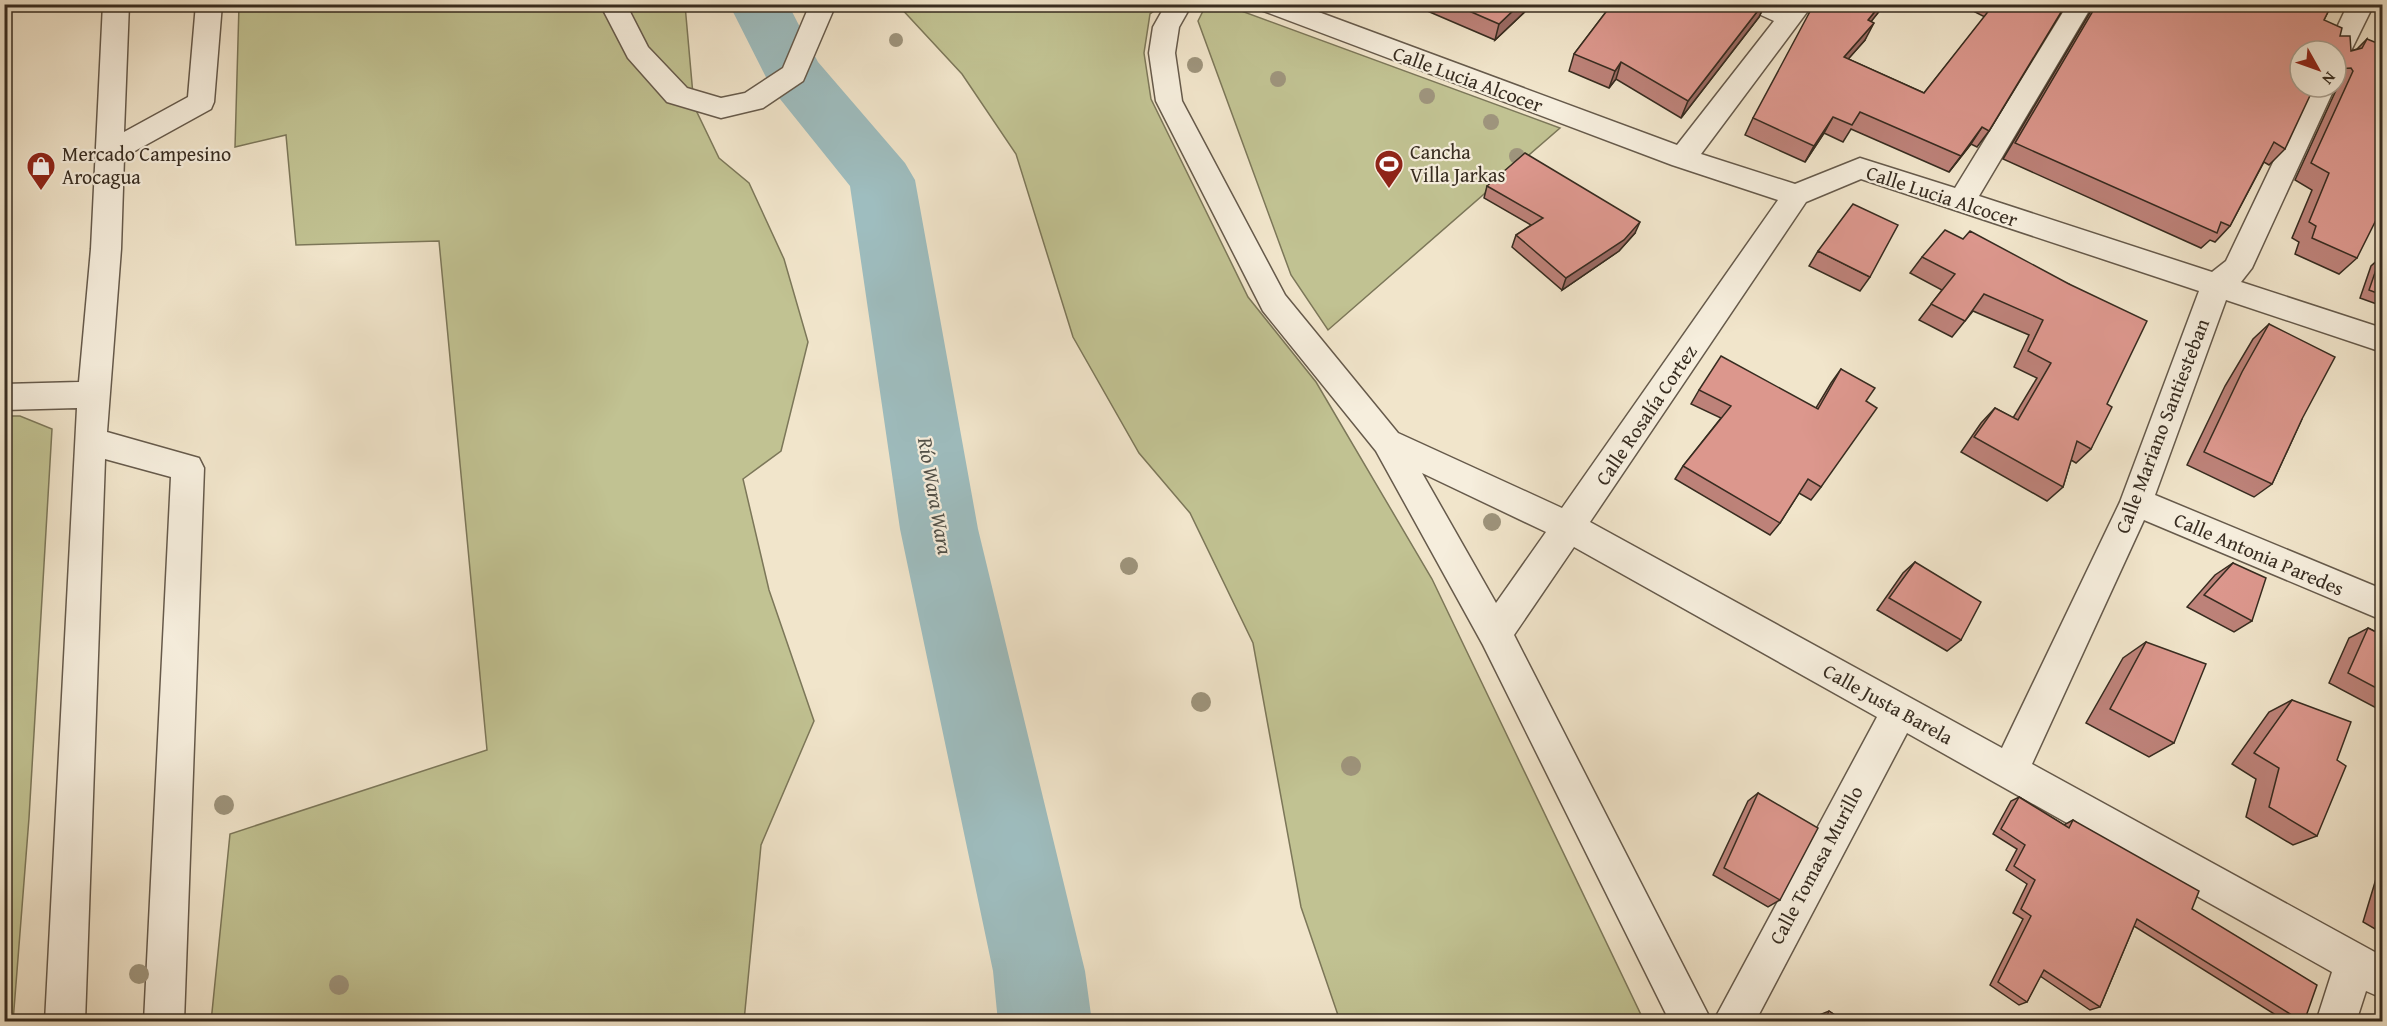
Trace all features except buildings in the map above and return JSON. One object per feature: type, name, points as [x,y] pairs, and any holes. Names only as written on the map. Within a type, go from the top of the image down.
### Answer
[{"type":"street","points":[[65,1022],[90,441],[106,249],[116,4]]},
{"type":"street","points":[[109,153],[201,102],[208,4]]},
{"type":"street","points":[[613,4],[637,52],[677,95],[721,108],[753,101],[794,74],[823,4]]},
{"type":"street","points":[[1179,4],[1166,27],[1162,53],[1169,101],[1274,303],[1388,442],[1495,634],[1692,1022]]},
{"type":"street","name":"Calle Lucia Alcocer","points":[[1270,4],[1682,158],[1796,195],[1860,168],[2382,340]]},
{"type":"street","points":[[1682,158],[1796,11],[1759,4]]},
{"type":"street","points":[[1960,202],[2081,4]]},
{"type":"street","points":[[2344,39],[2361,4]]},
{"type":"street","name":"Calle Mariano Santiesteban","points":[[2010,771],[2136,502],[2216,286],[2237,268],[2316,99]]},
{"type":"street","name":"Calle Rosalía Cortez","points":[[1495,634],[1796,195]]},
{"type":"street","points":[[4,397],[93,395]]},
{"type":"street","points":[[90,441],[188,468],[164,1022]]},
{"type":"street","name":"Calle Justa Barela","points":[[1388,442],[1569,527],[2368,971]]},
{"type":"street","name":"Calle Antonia Paredes","points":[[2136,502],[2382,605]]},
{"type":"street","name":"Calle Tomasa Murillo","points":[[1733,1022],[1900,710]]},
{"type":"street","points":[[2336,1022],[2368,971]]},
{"type":"path","points":[[34,10],[36,4]]},
{"type":"green space","points":[[239,5],[685,5],[694,106],[719,158],[749,183],[784,259],[808,342],[781,451],[743,479],[769,590],[814,721],[761,845],[744,1021],[211,1022],[230,834],[487,750],[439,241],[296,245],[286,135],[235,147]]},
{"type":"green space","points":[[898,5],[1162,5],[1150,14],[1144,53],[1151,99],[1248,297],[1316,382],[1432,579],[1644,1021],[1340,1021],[1301,907],[1253,643],[1190,513],[1139,453],[1073,337],[1016,154],[962,74]]},
{"type":"green space","points":[[1225,5],[1560,128],[1328,330],[1291,275],[1198,21],[1205,7]]},
{"type":"green space","points":[[5,416],[20,416],[52,429],[29,818],[13,1022],[4,1021]]},
{"type":"waterway","name":"Río Wara Wara","points":[[758,4],[794,74],[882,180],[939,529],[1039,971],[1045,1022]]},
{"type":"place","name":"Cancha Villa Jarkas","points":[[1389,190]]},
{"type":"place","name":"Mercado Campesino Arocagua","points":[[41,192]]}]
